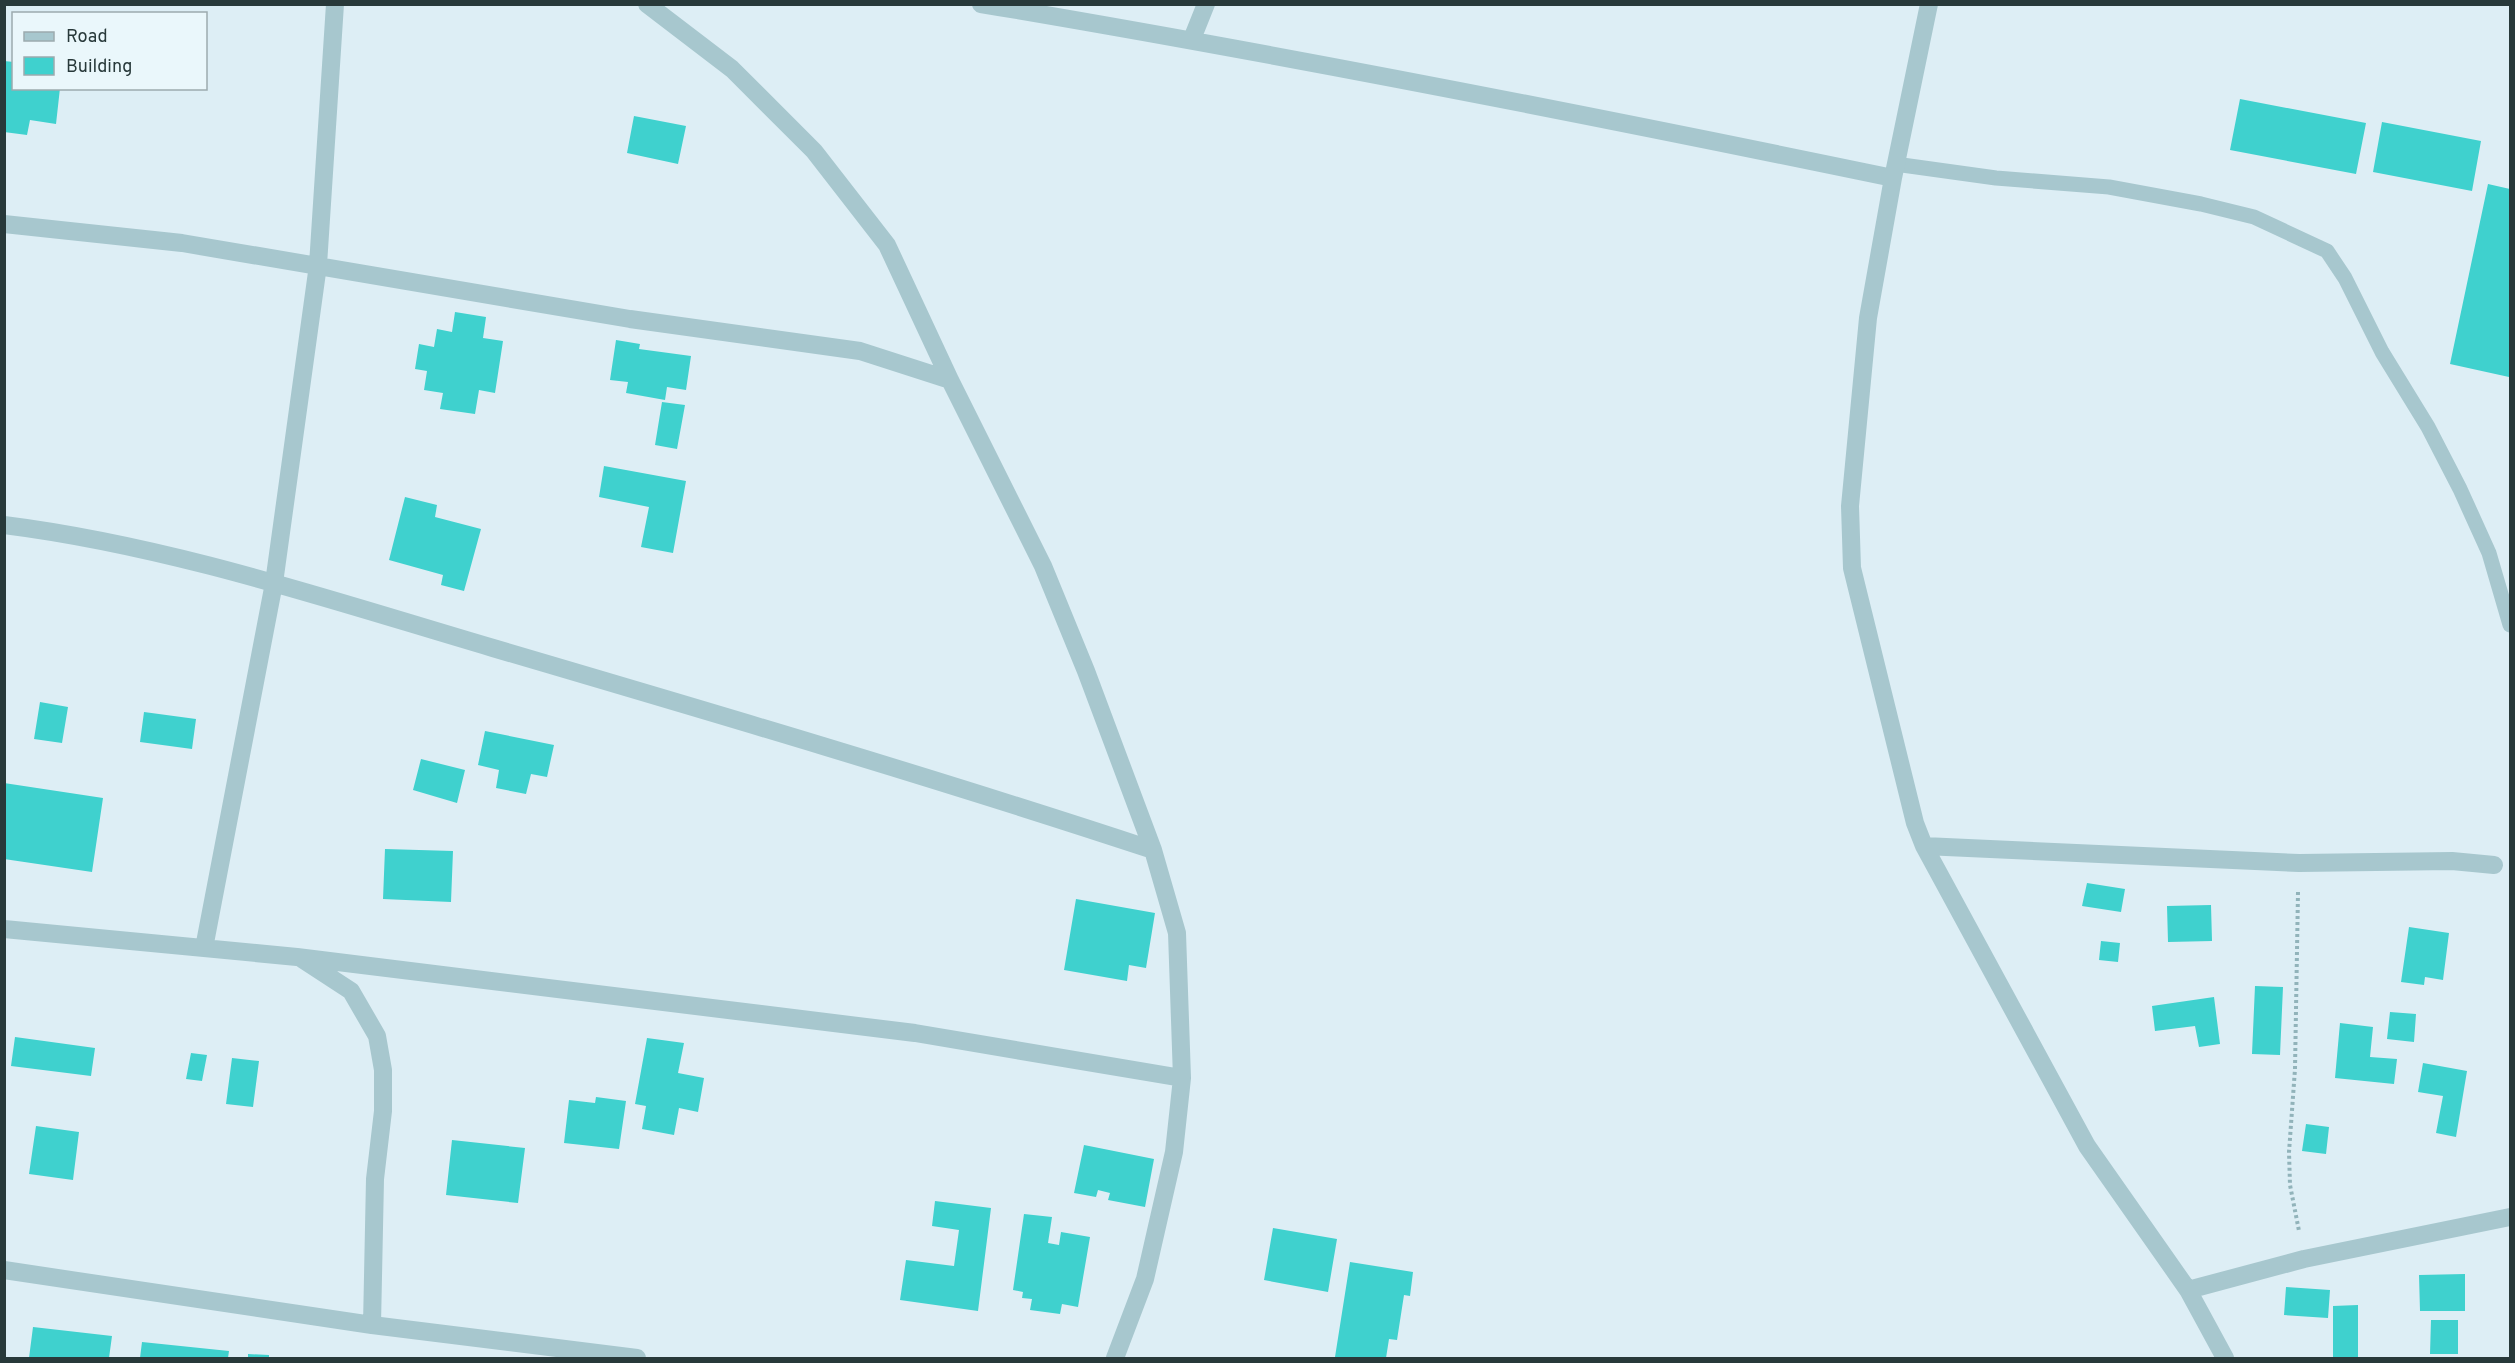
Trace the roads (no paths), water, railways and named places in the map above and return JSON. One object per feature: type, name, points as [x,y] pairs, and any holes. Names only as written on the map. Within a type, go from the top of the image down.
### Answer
[{"type":"street","points":[[204,948],[274,583],[318,264],[335,4]]},
{"type":"street","points":[[646,4],[732,69],[814,151],[886,245],[950,380],[1043,566],[1095,693],[1154,850],[1177,933],[1182,1078],[1174,1152],[1145,1279],[1114,1359]]},
{"type":"street","points":[[981,4],[1192,39],[1894,171]]},
{"type":"street","points":[[1192,39],[1206,4]]},
{"type":"street","points":[[1929,4],[1894,171],[1869,318],[1850,506],[1852,568],[1915,823],[1924,846],[2087,1146],[2188,1290],[2225,1359]]},
{"type":"street","points":[[4,224],[182,243],[318,264],[630,319],[860,351],[950,380]]},
{"type":"street","points":[[4,525],[71,533],[274,583],[994,798],[1154,850]]},
{"type":"street","points":[[1924,846],[2299,863],[2452,861],[2494,864]]},
{"type":"street","points":[[4,928],[297,957],[915,1034],[1182,1078]]},
{"type":"street","points":[[297,957],[351,991],[377,1036],[383,1070],[383,1111],[375,1179],[372,1325]]},
{"type":"street","points":[[2188,1290],[2304,1259],[2511,1217]]},
{"type":"street","points":[[4,1270],[372,1325],[637,1359]]},
{"type":"lane","points":[[1894,171],[2109,187],[2202,204],[2254,217],[2328,250],[2345,278],[2382,352],[2428,427],[2460,489],[2489,552],[2511,625]]}]
